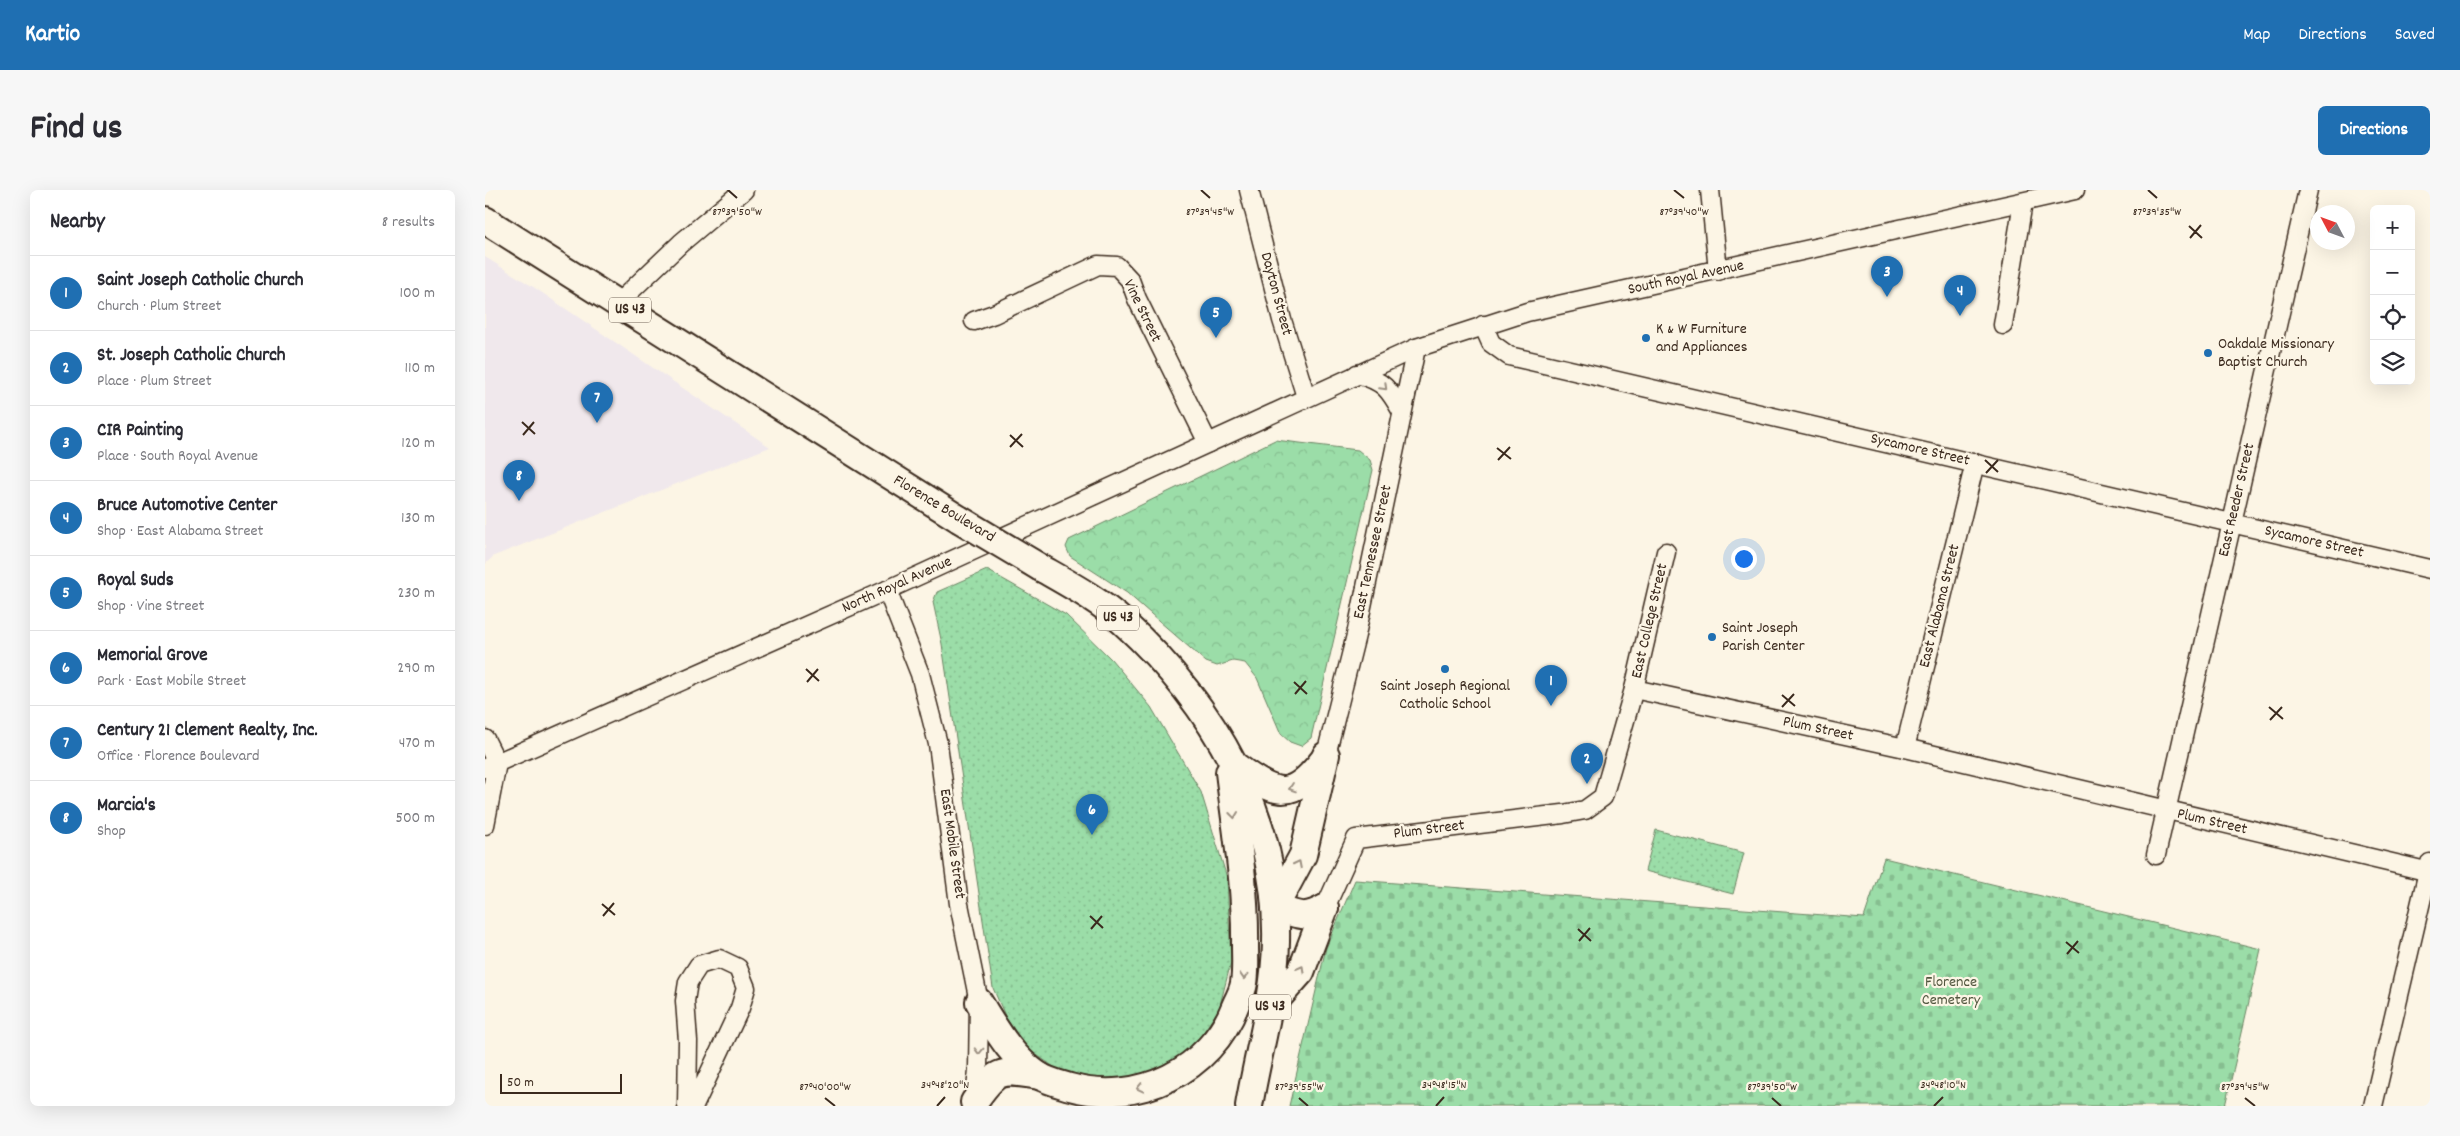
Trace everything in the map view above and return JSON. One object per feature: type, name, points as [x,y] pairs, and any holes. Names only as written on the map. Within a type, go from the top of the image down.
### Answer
[{"type":"highway","name":"Florence Boulevard","points":[[485,220],[959,519],[1080,590],[1122,621],[1182,684],[1207,717],[1231,758],[1259,823],[1268,859],[1275,907]]},
{"type":"highway","points":[[1231,758],[1271,789],[1286,791],[1299,786],[1309,778],[1327,755]]},
{"type":"highway","points":[[1325,908],[1312,916],[1301,917],[1275,907],[1303,854],[1327,755]]},
{"type":"highway","points":[[974,1104],[991,1078],[1009,1071],[1040,1076],[1066,1086],[1101,1093],[1139,1089],[1176,1075],[1207,1052],[1230,1021],[1244,983],[1245,903],[1231,758]]},
{"type":"highway","name":"US 43","points":[[1249,1106],[1270,1007],[1277,942],[1275,907]]},
{"type":"highway","points":[[1270,1007],[1301,972],[1325,908]]},
{"type":"highway","points":[[979,1002],[1009,1048],[1023,1063],[1040,1076]]},
{"type":"street","points":[[618,303],[681,243],[744,190]]},
{"type":"street","name":"Dayton Street","points":[[1249,190],[1282,320],[1307,397]]},
{"type":"street","points":[[1710,190],[1718,271]]},
{"type":"street","name":"South Royal Avenue","points":[[1307,397],[1416,348],[1527,312],[2075,190]]},
{"type":"street","name":"East Reeder Street","points":[[2156,854],[2308,190]]},
{"type":"street","points":[[2003,325],[2023,202]]},
{"type":"street","name":"Vine Street","points":[[973,322],[994,314],[1097,265],[1117,266],[1130,280],[1137,299],[1208,443]]},
{"type":"street","name":"Sycamore Street","points":[[1483,325],[1491,343],[1509,356],[2430,569]]},
{"type":"street","name":"East Tennessee Street","points":[[1327,755],[1356,635],[1416,348]]},
{"type":"street","points":[[1357,374],[1375,379],[1386,387],[1402,412]]},
{"type":"street","name":"North Royal Avenue","points":[[491,765],[887,590],[1307,397]]},
{"type":"street","name":"East Alabama Street","points":[[1905,748],[1975,463]]},
{"type":"street","name":"East College Street","points":[[1634,689],[1666,552]]},
{"type":"street","name":"East Mobile Street","points":[[887,590],[920,674],[938,744],[959,904],[979,1002],[979,1054],[974,1104]]},
{"type":"street","name":"Plum Street","points":[[1325,908],[1356,839],[1585,810],[1603,797],[1634,689],[1905,748],[2165,811],[2429,868]]},
{"type":"street","points":[[485,740],[491,765],[485,825]]},
{"type":"street","points":[[2373,1106],[2429,868]]},
{"type":"street","points":[[687,1106],[688,1041],[685,1001],[688,982],[699,965],[719,959],[738,968],[746,988],[741,1008],[694,1106]]},
{"type":"shaded area","points":[[485,257],[535,288],[770,447],[494,556],[485,564]]},
{"type":"green space","points":[[1275,440],[1358,450],[1370,460],[1373,470],[1311,738],[1301,746],[1290,742],[1281,734],[1257,678],[1245,663],[1233,661],[1217,666],[1206,662],[1127,593],[1070,556],[1066,547],[1069,540]]},
{"type":"green space","points":[[987,570],[1066,615],[1111,659],[1151,707],[1201,792],[1227,878],[1231,962],[1219,1009],[1194,1046],[1152,1074],[1103,1082],[1064,1074],[1028,1049],[1006,1018],[993,988],[942,644],[933,602],[937,592]]},
{"type":"green space","points":[[1656,830],[1744,853],[1733,894],[1645,871]]},
{"type":"green space","name":"Florence Cemetery","points":[[1884,858],[2261,949],[2225,1106],[1289,1106],[1326,948],[1355,880],[1864,918]]},
{"type":"place","name":"CIR Painting","points":[[1887,297]]},
{"type":"place","name":"Bruce Automotive Center","points":[[1960,316]]},
{"type":"place","name":"Royal Suds","points":[[1216,338]]},
{"type":"place","name":"K & W Furniture and Appliances","points":[[1646,338]]},
{"type":"place","name":"Oakdale Missionary Baptist Church","points":[[2208,353]]},
{"type":"place","name":"Century 21 Clement Realty, Inc.","points":[[597,423]]},
{"type":"place","name":"Marcia's","points":[[519,501]]},
{"type":"place","name":"Saint Joseph Parish Center","points":[[1712,637]]},
{"type":"place","name":"Saint Joseph Regional Catholic School","points":[[1445,669]]},
{"type":"place","name":"Saint Joseph Catholic Church","points":[[1551,706]]},
{"type":"place","name":"St. Joseph Catholic Church","points":[[1587,784]]},
{"type":"place","name":"Memorial Grove","points":[[1092,835]]}]
